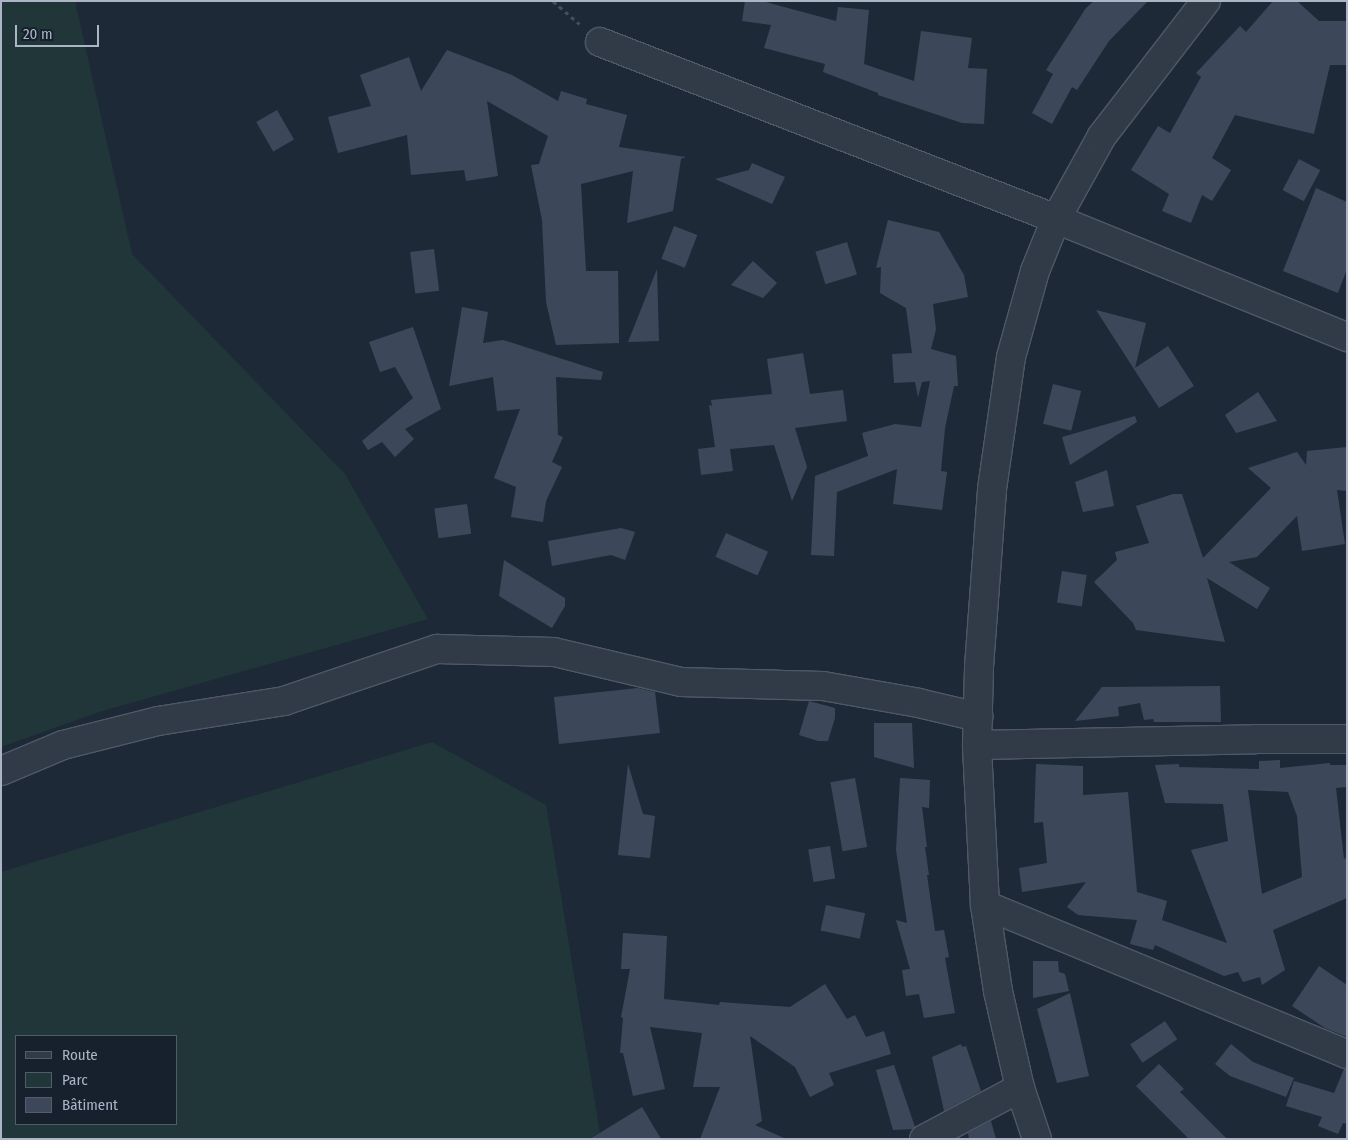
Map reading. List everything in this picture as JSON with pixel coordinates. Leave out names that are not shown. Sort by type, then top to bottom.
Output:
[{"type":"street","points":[[1037,1139],[1020,1088],[998,991],[985,905],[977,745],[979,667],[992,489],[1011,357],[1035,271],[1056,219],[1102,136],[1206,1]]},
{"type":"street","points":[[600,42],[1056,219],[1347,337]]},
{"type":"street","points":[[1,771],[63,745],[158,721],[284,701],[438,649],[554,652],[681,682],[823,686],[919,703],[978,717]]},
{"type":"street","points":[[977,745],[1256,738],[1347,739]]},
{"type":"street","points":[[985,905],[1094,948],[1347,1054]]},
{"type":"street","points":[[924,1139],[1020,1088]]},
{"type":"path","points":[[553,1],[600,42]]},
{"type":"green space","points":[[1,1],[75,1],[132,254],[345,474],[428,619],[99,712],[1,747]]},
{"type":"green space","points":[[432,742],[546,805],[601,1139],[1,1139],[1,872]]},
{"type":"building","points":[[745,1],[762,1],[836,21],[838,7],[869,10],[864,64],[914,81],[921,31],[972,38],[968,68],[987,69],[984,124],[962,123],[878,95],[878,93],[823,72],[825,64],[764,48],[771,25],[742,21]]},
{"type":"building","points":[[1094,1],[1148,1],[1109,41],[1077,90],[1072,87],[1052,124],[1032,113],[1053,74],[1046,70],[1086,8]]},
{"type":"building","points":[[1273,1],[1297,1],[1319,21],[1347,21],[1347,65],[1330,65],[1314,134],[1235,115],[1212,158],[1231,170],[1212,201],[1202,195],[1191,223],[1162,211],[1169,194],[1131,170],[1158,126],[1170,133],[1201,77],[1196,73],[1240,26],[1246,32]]},
{"type":"building","points":[[447,50],[512,75],[558,101],[561,91],[587,99],[586,104],[627,115],[619,147],[686,157],[681,159],[673,211],[627,223],[633,171],[581,184],[586,271],[618,271],[619,343],[556,345],[546,302],[542,220],[531,165],[539,164],[548,136],[487,101],[498,176],[466,181],[464,170],[411,175],[407,135],[338,153],[328,117],[371,106],[360,75],[409,57],[421,91]]},
{"type":"building","points":[[277,110],[294,139],[273,151],[256,122]]},
{"type":"building","points":[[1299,159],[1320,170],[1304,201],[1283,190]]},
{"type":"building","points":[[752,163],[785,177],[772,204],[715,179],[749,170]]},
{"type":"building","points":[[1316,188],[1347,202],[1347,269],[1338,293],[1283,271]]},
{"type":"building","points":[[888,220],[939,232],[964,275],[968,297],[933,304],[936,329],[931,349],[956,356],[958,386],[954,386],[945,428],[941,471],[947,472],[942,510],[893,504],[897,469],[837,492],[834,556],[811,555],[815,476],[868,456],[862,433],[895,424],[921,427],[930,381],[922,382],[918,397],[915,382],[894,383],[892,354],[912,353],[906,308],[880,293],[881,267],[876,268]]},
{"type":"building","points":[[674,226],[697,235],[685,268],[661,259]]},
{"type":"building","points":[[847,242],[857,275],[825,284],[815,252]]},
{"type":"building","points":[[434,249],[439,291],[415,294],[410,252]]},
{"type":"building","points":[[753,261],[777,283],[763,298],[731,285]]},
{"type":"building","points":[[657,269],[659,341],[628,342]]},
{"type":"building","points":[[462,307],[488,312],[483,343],[503,340],[603,372],[601,380],[556,377],[558,435],[563,437],[552,462],[562,467],[546,501],[543,522],[511,517],[516,487],[494,478],[520,409],[497,411],[493,377],[449,386]]},
{"type":"building","points":[[1096,310],[1146,323],[1135,368],[1168,346],[1194,386],[1159,408]]},
{"type":"building","points":[[413,327],[441,409],[405,429],[414,439],[395,457],[382,442],[368,450],[362,441],[413,398],[395,367],[380,372],[369,342]]},
{"type":"building","points":[[803,353],[810,394],[843,390],[847,421],[795,428],[807,467],[792,501],[774,445],[730,449],[733,471],[701,475],[698,449],[715,447],[709,405],[712,406],[711,400],[772,394],[767,359]]},
{"type":"building","points":[[1053,384],[1081,391],[1071,431],[1043,424]]},
{"type":"building","points":[[1258,392],[1277,421],[1236,433],[1225,415]]},
{"type":"building","points":[[1135,416],[1137,422],[1070,465],[1062,437]]},
{"type":"building","points":[[1347,447],[1347,491],[1337,490],[1345,544],[1302,551],[1297,516],[1257,557],[1229,562],[1270,588],[1257,609],[1207,578],[1225,642],[1136,630],[1133,623],[1094,582],[1117,560],[1115,552],[1149,543],[1136,506],[1173,494],[1182,494],[1203,558],[1271,488],[1248,468],[1297,452],[1306,465],[1307,451]]},
{"type":"building","points":[[1107,470],[1114,506],[1083,512],[1075,482]]},
{"type":"building","points":[[467,504],[471,534],[438,538],[434,509]]},
{"type":"building","points":[[621,528],[635,532],[625,560],[611,555],[552,566],[548,541]]},
{"type":"building","points":[[726,533],[768,552],[757,575],[715,557]]},
{"type":"building","points":[[504,560],[565,598],[565,606],[552,628],[499,596]]},
{"type":"building","points":[[1062,571],[1087,575],[1082,607],[1057,603]]},
{"type":"building","points":[[1220,686],[1221,722],[1154,722],[1153,719],[1144,720],[1140,703],[1118,707],[1119,716],[1075,721],[1102,687]]},
{"type":"building","points":[[638,688],[655,692],[660,733],[559,744],[554,697]]},
{"type":"building","points":[[809,701],[835,708],[835,718],[828,741],[818,741],[799,735]]},
{"type":"building","points":[[874,723],[912,723],[914,768],[874,757]]},
{"type":"building","points":[[1280,760],[1280,768],[1330,763],[1330,765],[1347,765],[1347,787],[1336,788],[1344,859],[1347,857],[1347,898],[1273,930],[1285,970],[1262,985],[1260,977],[1243,982],[1238,972],[1224,976],[1155,945],[1153,950],[1130,944],[1137,920],[1078,915],[1067,907],[1086,882],[1022,892],[1019,868],[1047,863],[1043,822],[1034,823],[1036,764],[1083,766],[1083,795],[1128,792],[1137,892],[1167,901],[1162,920],[1227,943],[1191,850],[1228,841],[1223,804],[1165,803],[1155,765],[1179,764],[1179,767],[1259,769],[1259,761]],"holes":[[[1248,790],[1288,792],[1297,816],[1302,877],[1262,894]]]},
{"type":"building","points":[[628,764],[643,814],[655,816],[650,858],[618,855]]},
{"type":"building","points":[[855,778],[867,847],[843,851],[830,782]]},
{"type":"building","points":[[900,778],[930,780],[929,808],[922,807],[927,847],[925,847],[929,875],[927,875],[935,931],[944,930],[949,957],[945,958],[955,1013],[924,1018],[919,994],[906,996],[902,970],[910,969],[896,920],[907,923],[896,850]]},
{"type":"building","points":[[830,846],[835,879],[813,882],[808,849]]},
{"type":"building","points":[[826,905],[865,913],[860,939],[821,930]]},
{"type":"building","points":[[623,933],[667,936],[664,999],[719,1005],[720,1002],[790,1007],[825,984],[847,1019],[855,1015],[866,1037],[884,1031],[891,1054],[829,1073],[834,1085],[810,1097],[795,1067],[750,1036],[762,1121],[755,1125],[786,1139],[700,1139],[720,1087],[693,1087],[702,1033],[650,1027],[665,1089],[633,1096],[623,1053],[620,1053],[623,1018],[621,1017],[630,969],[621,969]]},
{"type":"building","points":[[1033,961],[1058,961],[1059,972],[1065,974],[1069,991],[1033,998]]},
{"type":"building","points":[[1319,966],[1347,985],[1347,1037],[1325,1028],[1292,1006]]},
{"type":"building","points":[[1070,993],[1089,1076],[1057,1083],[1037,1009]]},
{"type":"building","points":[[1165,1021],[1177,1039],[1142,1063],[1130,1044]]},
{"type":"building","points":[[961,1044],[962,1047],[966,1046],[981,1091],[944,1111],[932,1057]]},
{"type":"building","points":[[1231,1044],[1253,1062],[1294,1078],[1286,1097],[1230,1076],[1215,1064]]},
{"type":"building","points":[[1159,1064],[1184,1089],[1180,1092],[1227,1139],[1189,1139],[1136,1086]]},
{"type":"building","points":[[894,1065],[915,1127],[913,1129],[893,1130],[876,1070]]},
{"type":"building","points":[[1344,1069],[1347,1069],[1347,1124],[1343,1123],[1338,1134],[1318,1126],[1322,1117],[1286,1106],[1294,1081],[1334,1093]]},
{"type":"building","points":[[642,1107],[661,1139],[590,1139]]},
{"type":"building","points":[[991,1121],[996,1139],[969,1139],[968,1133]]}]
